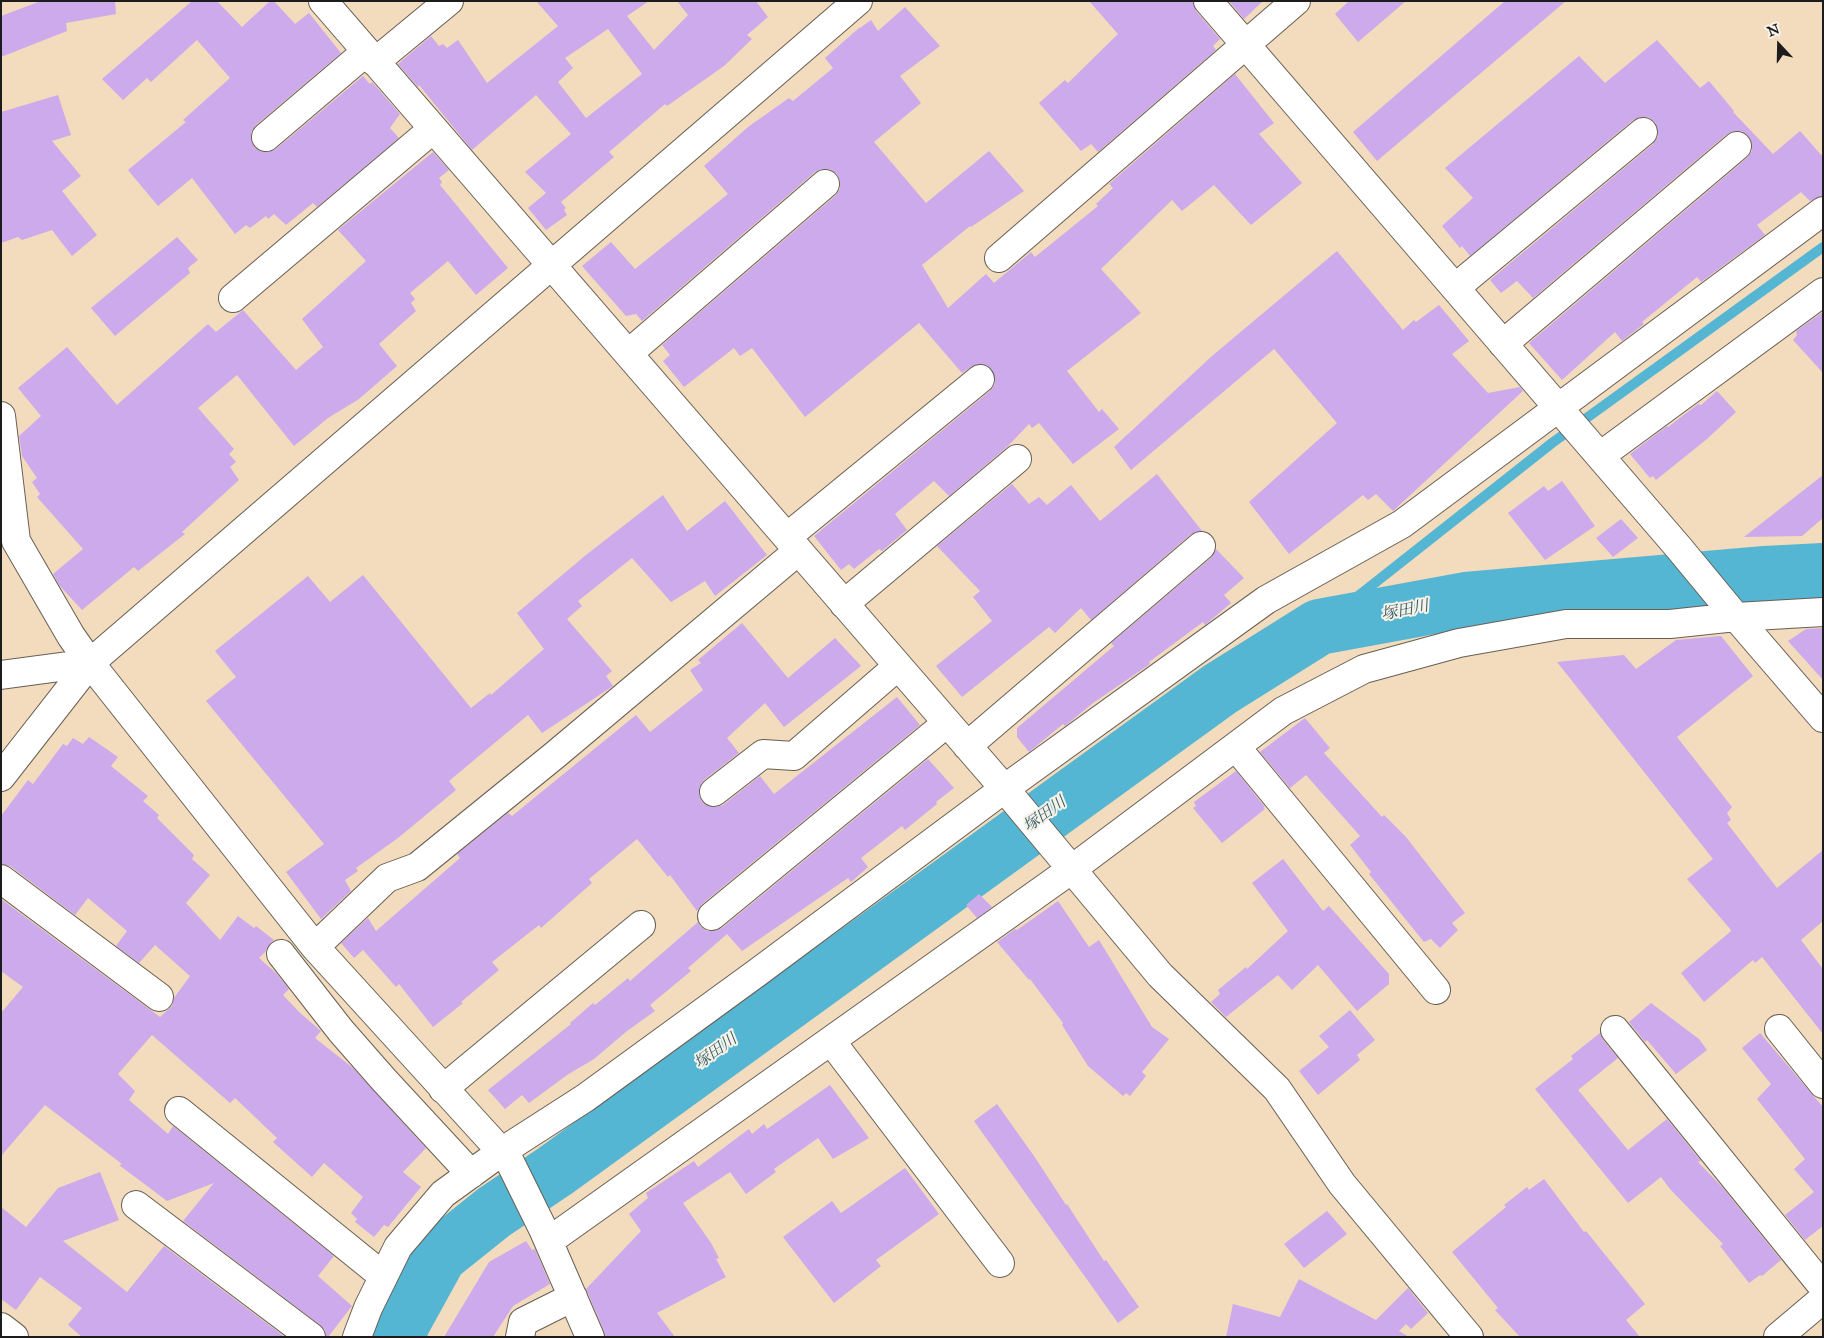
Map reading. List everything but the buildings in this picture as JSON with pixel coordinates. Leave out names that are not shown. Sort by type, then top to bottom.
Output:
[{"type":"street","points":[[323,1],[1006,791],[1160,975],[1277,1089],[1342,1184],[1469,1337]]},
{"type":"street","points":[[266,137],[371,57],[449,1]]},
{"type":"street","points":[[1,777],[90,663],[858,1]]},
{"type":"street","points":[[1208,1],[1247,44],[1823,718]]},
{"type":"street","points":[[999,258],[1296,1]]},
{"type":"street","points":[[233,298],[433,129]]},
{"type":"street","points":[[1455,288],[1643,132]]},
{"type":"street","points":[[1503,344],[1737,146]]},
{"type":"street","points":[[629,353],[825,184]]},
{"type":"street","points":[[357,1337],[368,1308],[398,1247],[443,1194],[471,1174],[505,1156],[1266,600],[1402,524],[1823,212]]},
{"type":"street","points":[[1600,456],[1823,292]]},
{"type":"street","points":[[314,947],[387,878],[417,866],[555,756],[980,379]]},
{"type":"street","points":[[1,416],[16,540],[71,636],[90,663],[314,947],[505,1156],[546,1235],[590,1337]]},
{"type":"street","points":[[844,604],[1017,459]]},
{"type":"street","points":[[967,746],[1201,546]]},
{"type":"street","points":[[546,1235],[831,1040],[1067,864],[1236,747],[1283,711],[1364,669],[1459,643],[1566,624],[1670,624],[1729,609],[1823,612]]},
{"type":"street","points":[[1,675],[90,663]]},
{"type":"street","points":[[714,792],[763,754],[794,756],[898,666]]},
{"type":"street","points":[[712,916],[947,723]]},
{"type":"street","points":[[1236,747],[1436,990]]},
{"type":"street","points":[[1,878],[159,997]]},
{"type":"street","points":[[443,1088],[641,925]]},
{"type":"street","points":[[281,954],[341,1031],[471,1174]]},
{"type":"street","points":[[1779,1029],[1823,1084]]},
{"type":"street","points":[[1615,1030],[1823,1287]]},
{"type":"street","points":[[831,1040],[1000,1263]]},
{"type":"street","points":[[179,1111],[384,1276]]},
{"type":"street","points":[[136,1205],[311,1337]]},
{"type":"street","points":[[520,1337],[523,1322],[573,1298]]},
{"type":"street","points":[[1778,1337],[1823,1299]]},
{"type":"street","points":[[1,1327],[14,1337]]},
{"type":"waterway","points":[[1319,627],[1552,443],[1823,247]]},
{"type":"waterway","name":"塚田川","points":[[399,1337],[401,1325],[439,1256],[494,1212],[555,1171],[1220,689],[1319,627],[1466,600],[1765,574],[1823,571]]}]
